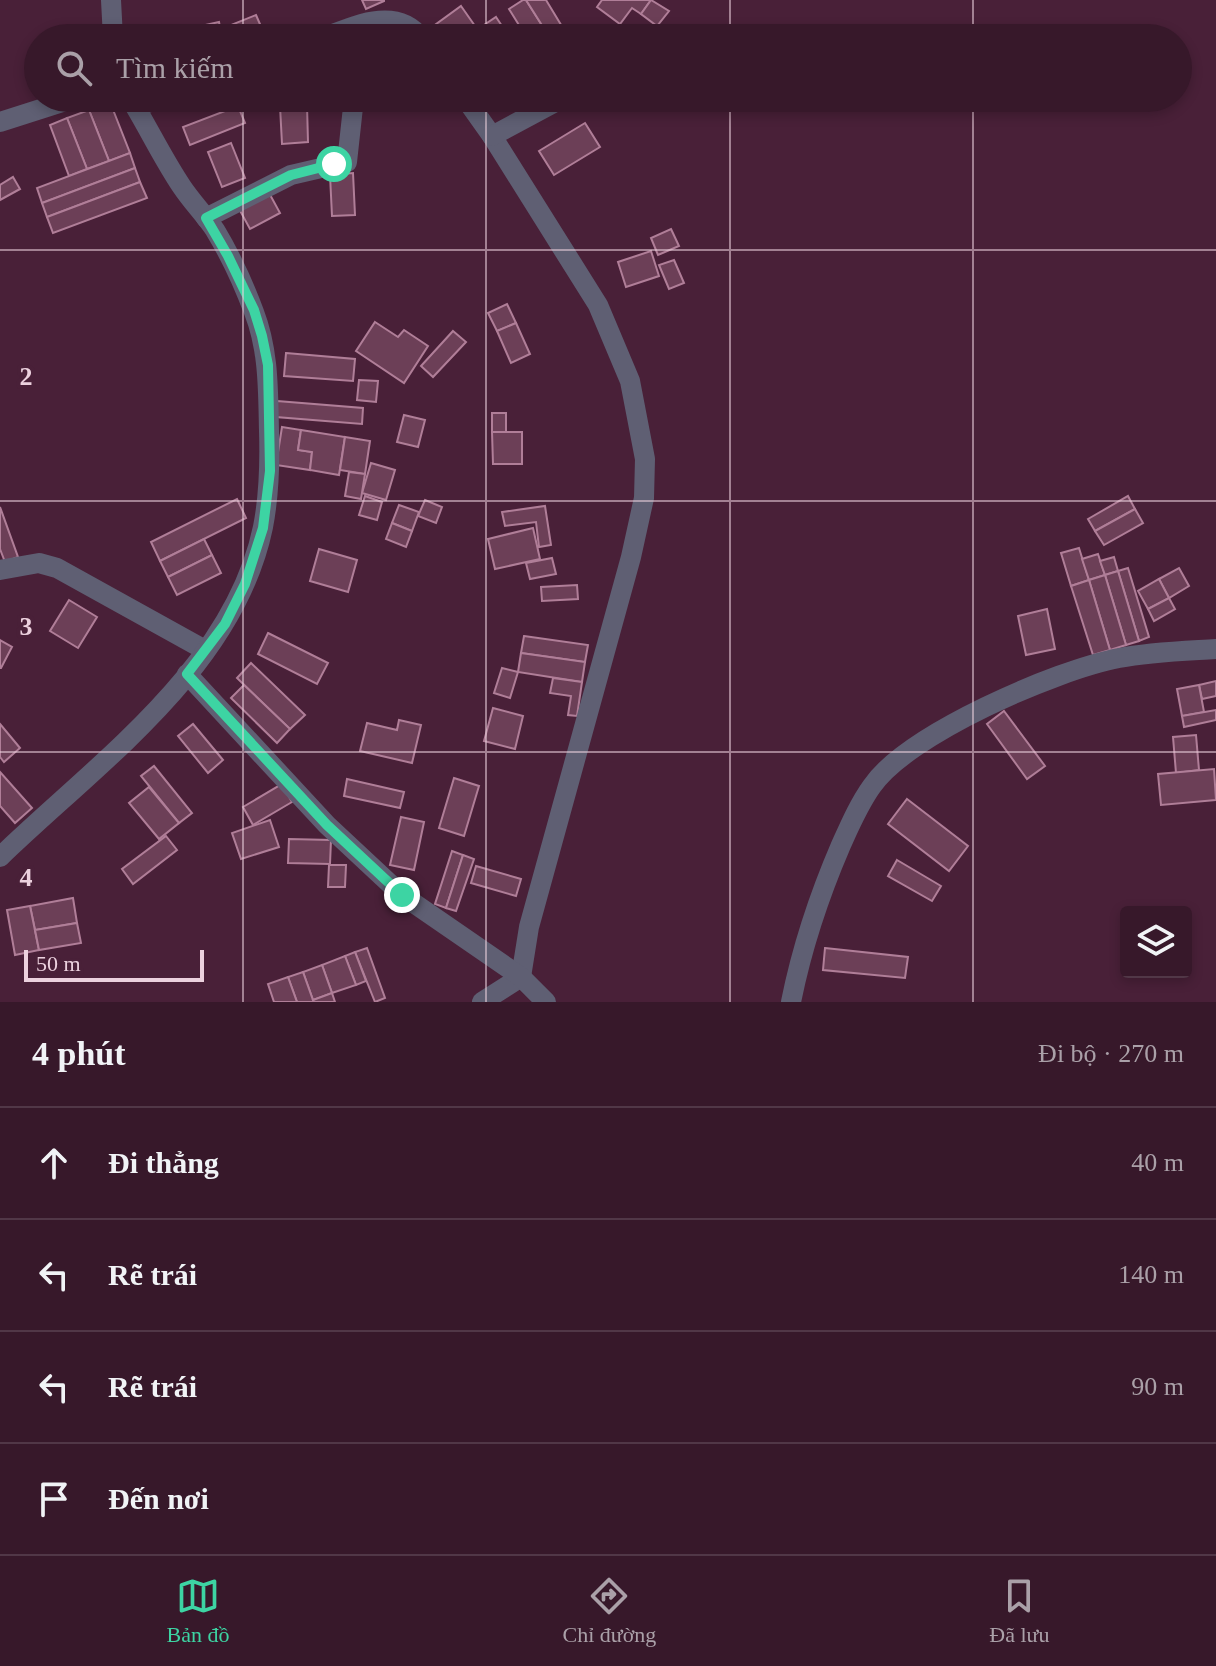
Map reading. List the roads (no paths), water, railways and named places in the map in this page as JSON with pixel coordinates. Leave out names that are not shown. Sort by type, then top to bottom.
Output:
[{"type":"street","points":[[111,0],[112,24]]},
{"type":"street","points":[[360,24],[371,20],[400,24]]},
{"type":"street","points":[[0,122],[31,112]]},
{"type":"street","points":[[0,857],[51,807],[104,764],[187,674],[225,624],[245,584],[263,528],[270,471],[268,365],[262,336],[254,310],[228,256],[206,218],[181,186],[138,112]]},
{"type":"street","points":[[206,218],[291,175],[347,162],[352,112]]},
{"type":"street","points":[[475,112],[598,305],[630,381],[645,459],[644,498],[631,557],[529,927],[521,977],[482,1002]]},
{"type":"street","points":[[492,136],[537,112]]},
{"type":"street","points":[[0,570],[39,563],[57,568],[205,650]]},
{"type":"street","points":[[791,1002],[818,899],[872,785],[893,762],[915,746],[993,703],[1075,670],[1119,658],[1216,649]]},
{"type":"street","points":[[187,674],[327,825],[402,895],[521,977],[546,1002]]}]
